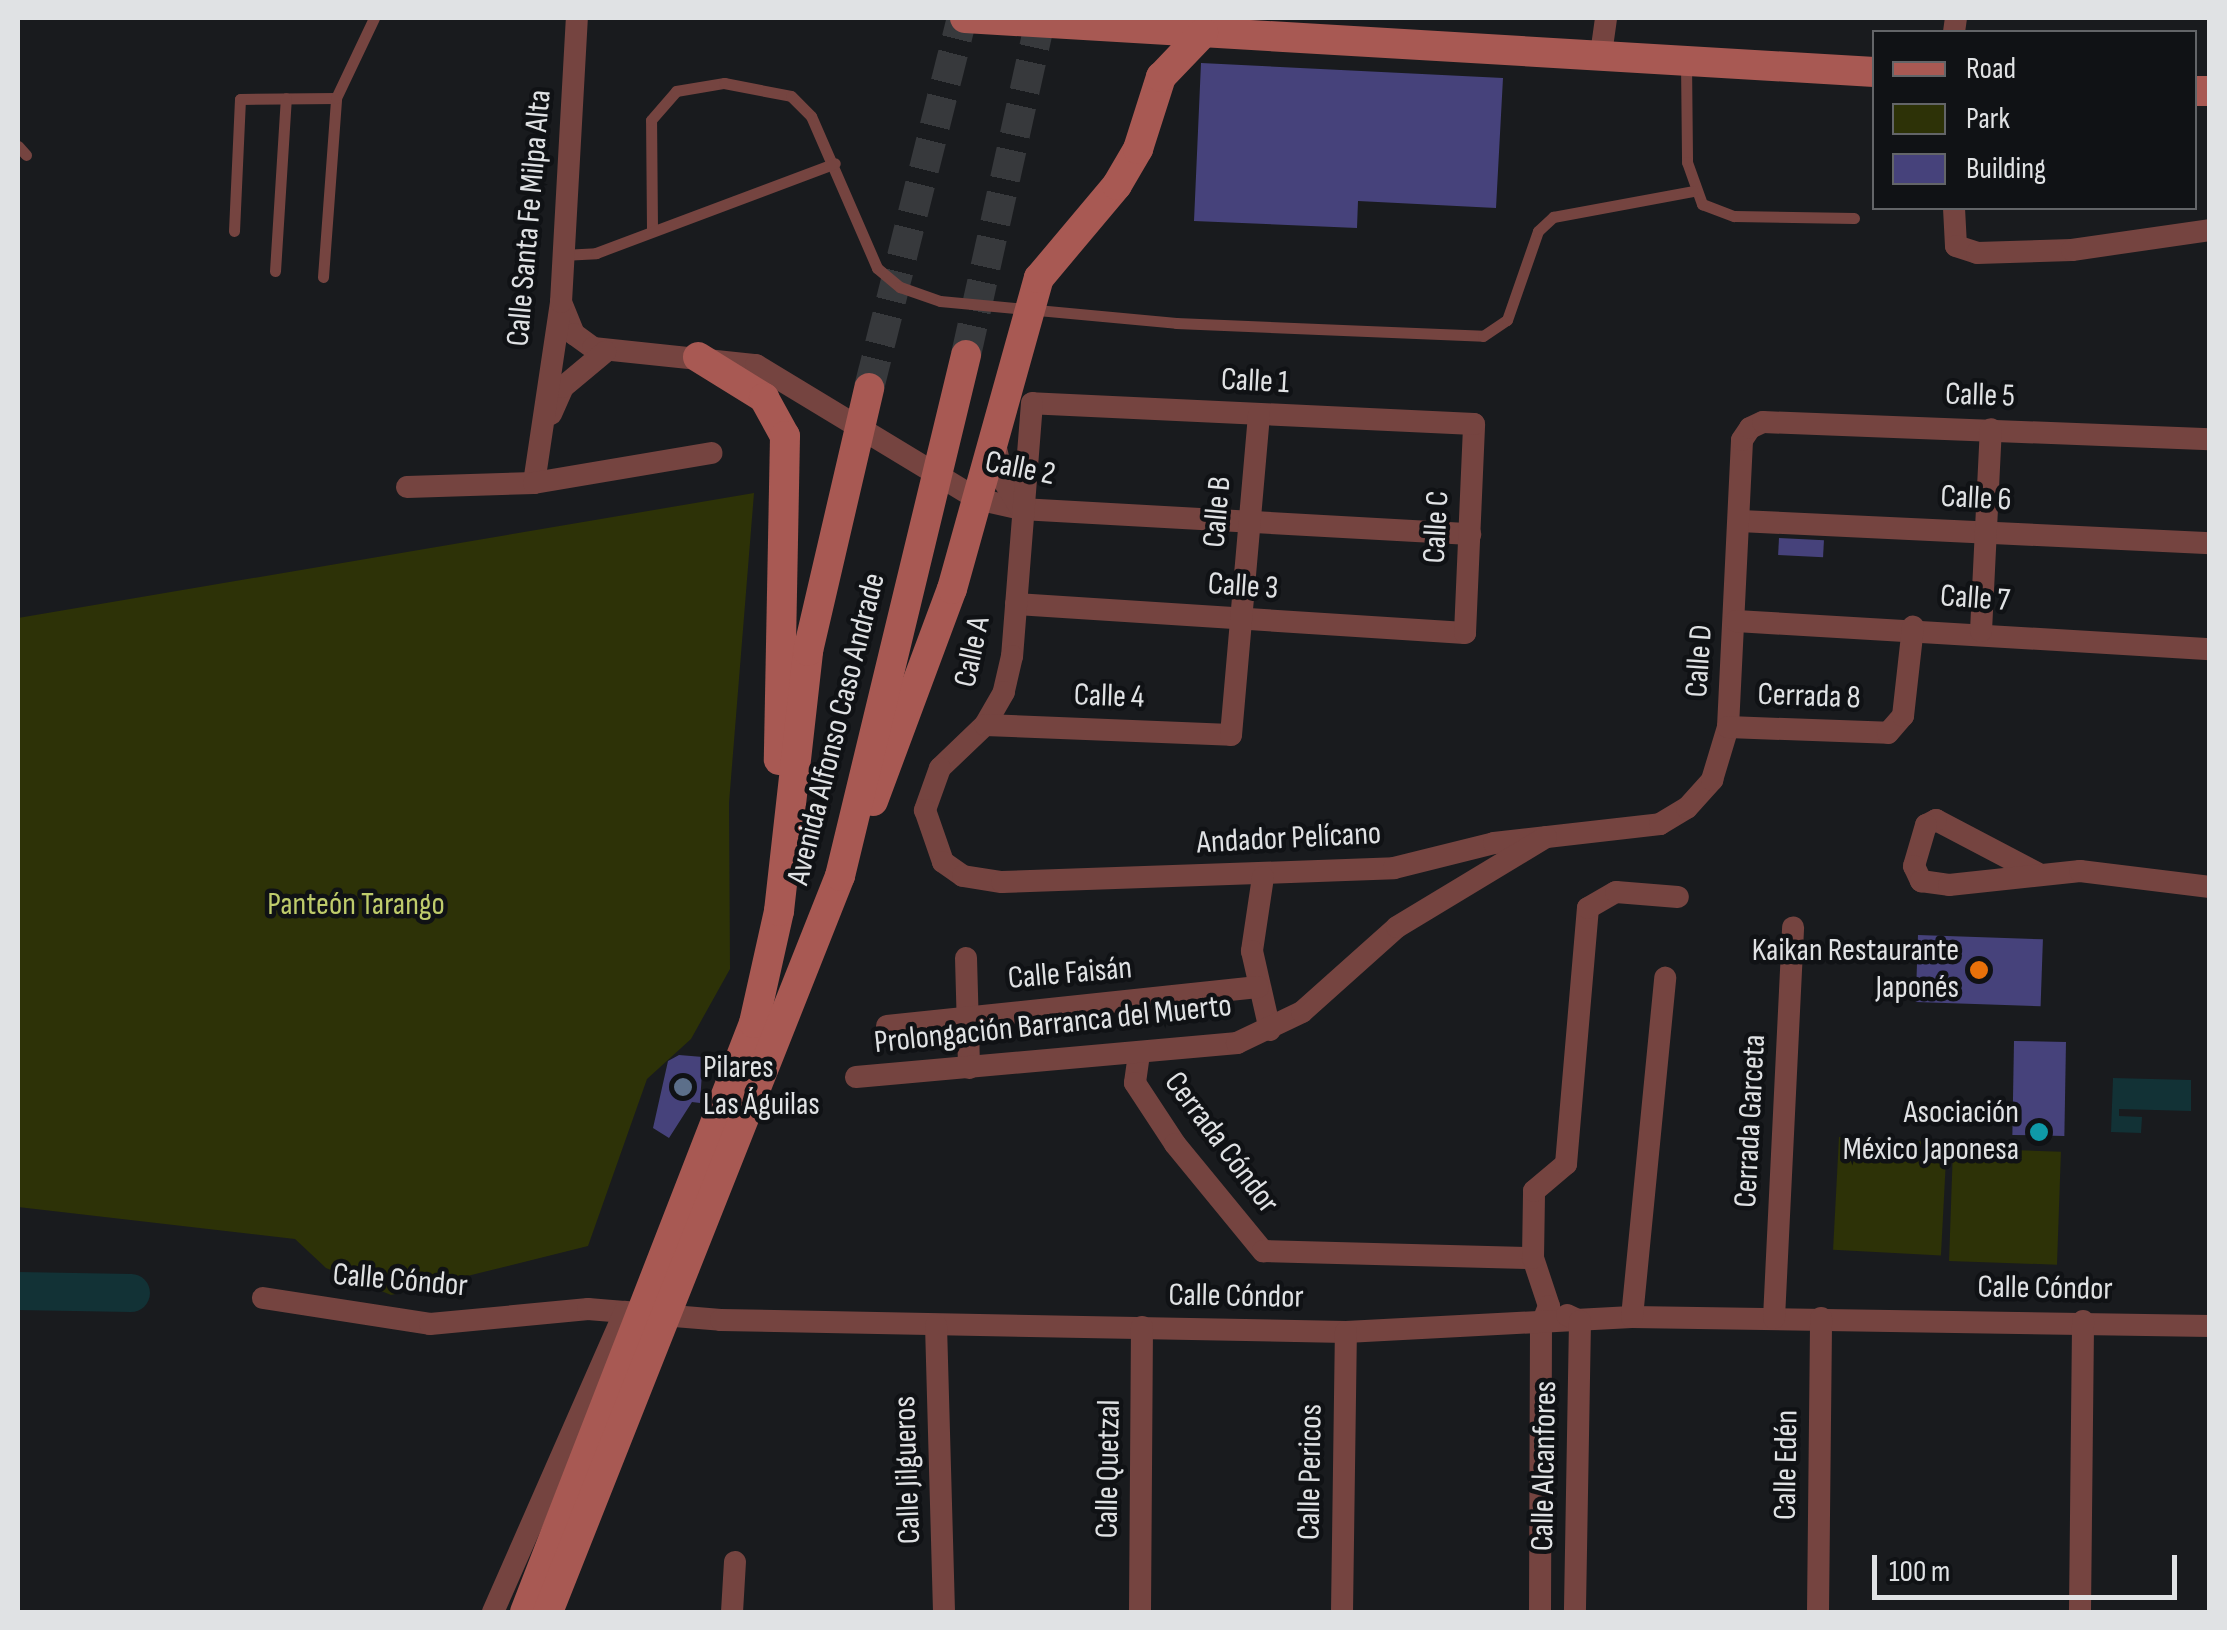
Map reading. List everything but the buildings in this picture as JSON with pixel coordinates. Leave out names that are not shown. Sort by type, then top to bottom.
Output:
[{"type":"main road","points":[[964,18],[1203,32],[1251,26],[1872,72]]},
{"type":"main road","points":[[840,876],[952,589],[972,496],[994,441],[1039,278],[1116,185],[1138,149],[1161,77],[1203,32]]},
{"type":"main road","name":"Avenida Alfonso Caso Andrade","points":[[530,1610],[567,1538],[840,876],[966,355]]},
{"type":"main road","points":[[698,357],[764,398],[786,436],[779,900]]},
{"type":"main road","name":"Avenida Alfonso Caso Andrade","points":[[530,1610],[566,1572],[567,1538],[754,1023],[779,900],[808,651],[868,388]]},
{"type":"main road","points":[[563,1612],[566,1572]]},
{"type":"street","name":"Calle Santa Fe Milpa Alta","points":[[534,483],[561,302],[577,18]]},
{"type":"street","points":[[1601,54],[1606,18]]},
{"type":"street","points":[[1954,210],[1956,246],[1978,254],[2072,250],[2210,230]]},
{"type":"street","points":[[536,455],[563,387],[605,352],[574,334],[561,302]]},
{"type":"street","name":"Calle 2","points":[[605,352],[740,361],[783,378],[972,496],[1022,509],[1470,534]]},
{"type":"street","name":"Calle 1","points":[[1032,404],[1474,424]]},
{"type":"street","name":"Calle A","points":[[963,876],[943,862],[925,810],[940,768],[985,725],[1004,692],[1016,604],[1032,404]]},
{"type":"street","name":"Calle B","points":[[1230,735],[1260,415]]},
{"type":"street","name":"Calle 5","points":[[1750,428],[1762,422],[2210,439]]},
{"type":"street","name":"Calle C","points":[[1465,633],[1474,424]]},
{"type":"street","name":"Calle D","points":[[1614,832],[1660,824],[1687,808],[1712,780],[1728,727],[1742,440],[1750,428]]},
{"type":"street","points":[[1981,631],[1991,429]]},
{"type":"street","points":[[994,441],[1003,480],[1022,509]]},
{"type":"street","points":[[407,487],[534,483],[711,453]]},
{"type":"street","name":"Calle 6","points":[[1740,521],[2210,544]]},
{"type":"street","name":"Calle 3","points":[[1016,604],[1465,633]]},
{"type":"street","name":"Calle 7","points":[[1736,621],[1981,631],[2210,649]]},
{"type":"street","name":"Cerrada 8","points":[[1728,727],[1888,733],[1903,716],[1913,627]]},
{"type":"street","name":"Calle 4","points":[[985,725],[1230,735]]},
{"type":"street","points":[[2038,873],[1936,820],[1926,826],[1914,866],[1921,881],[1949,885],[2038,873],[2118,872],[2210,887]]},
{"type":"street","name":"Andador Pelícano","points":[[963,876],[1002,882],[1262,877],[1394,868],[1551,834],[1614,832]]},
{"type":"street","name":"Prolongación Barranca del Muerto","points":[[856,1077],[1237,1043],[1302,1012],[1396,927],[1551,834]]},
{"type":"street","points":[[1262,877],[1252,951],[1270,1030]]},
{"type":"street","points":[[1545,1316],[1533,1258],[1536,1186],[1566,1164],[1588,908],[1616,892],[1678,896]]},
{"type":"street","name":"Cerrada Garceta","points":[[1774,1318],[1793,927]]},
{"type":"street","points":[[966,958],[964,1016],[969,1068]]},
{"type":"street","points":[[1632,1318],[1665,978]]},
{"type":"street","name":"Calle Faisán","points":[[887,1026],[1258,987]]},
{"type":"street","name":"Cerrada Cóndor","points":[[1139,1054],[1135,1083],[1175,1144],[1263,1252],[1533,1258]]},
{"type":"street","name":"Calle Cóndor","points":[[263,1298],[430,1324],[588,1309],[936,1325],[1346,1332],[1545,1316],[1580,1321],[1821,1318],[2210,1326]]},
{"type":"street","points":[[493,1612],[625,1312]]},
{"type":"street","name":"Calle Alcanfores","points":[[1540,1612],[1545,1316]]},
{"type":"street","name":"Calle Edén","points":[[1818,1612],[1821,1318]]},
{"type":"street","name":"Calle Alcanfores","points":[[1575,1612],[1580,1321]]},
{"type":"street","points":[[2080,1612],[2083,1321]]},
{"type":"street","name":"Calle Jilgueros","points":[[936,1325],[944,1612]]},
{"type":"street","name":"Calle Quetzal","points":[[1140,1612],[1142,1327]]},
{"type":"street","name":"Calle Pericos","points":[[1342,1612],[1346,1332]]},
{"type":"street","points":[[732,1612],[734,1562]]},
{"type":"lane","points":[[323,276],[336,98],[374,18]]},
{"type":"lane","points":[[1686,58],[1693,192],[1702,204],[1734,216],[1854,218]]},
{"type":"lane","points":[[652,228],[651,120],[676,91],[724,84],[790,96],[811,116],[835,163],[877,268],[900,287],[940,301],[1176,323],[1496,333],[1507,320],[1538,231],[1553,217],[1693,192]]},
{"type":"lane","points":[[275,271],[286,98]]},
{"type":"lane","points":[[234,232],[240,99],[336,98]]},
{"type":"lane","points":[[562,256],[596,253],[652,228],[835,163]]},
{"type":"green space","name":"Panteón Tarango","points":[[754,493],[729,803],[730,969],[691,1039],[647,1079],[588,1246],[391,1295],[326,1268],[295,1239],[18,1207],[18,618]]},
{"type":"green space","points":[[1839,1137],[1947,1143],[1941,1255],[1833,1250]]},
{"type":"green space","points":[[1953,1148],[2061,1152],[2057,1265],[1949,1261]]},
{"type":"water","points":[[2113,1078],[2191,1080],[2191,1111],[2119,1109],[2119,1116],[2142,1117],[2141,1133],[2111,1132]]},
{"type":"waterway","points":[[18,1291],[131,1293]]},
{"type":"tunnel","points":[[869,388],[962,18]]},
{"type":"tunnel","points":[[966,355],[1041,18]]},
{"type":"place","name":"Kaikan Restaurante Japonés","points":[[1979,970]]},
{"type":"place","name":"Pilares Las Águilas","points":[[683,1087]]},
{"type":"place","name":"Asociación México Japonesa","points":[[2039,1132]]}]
